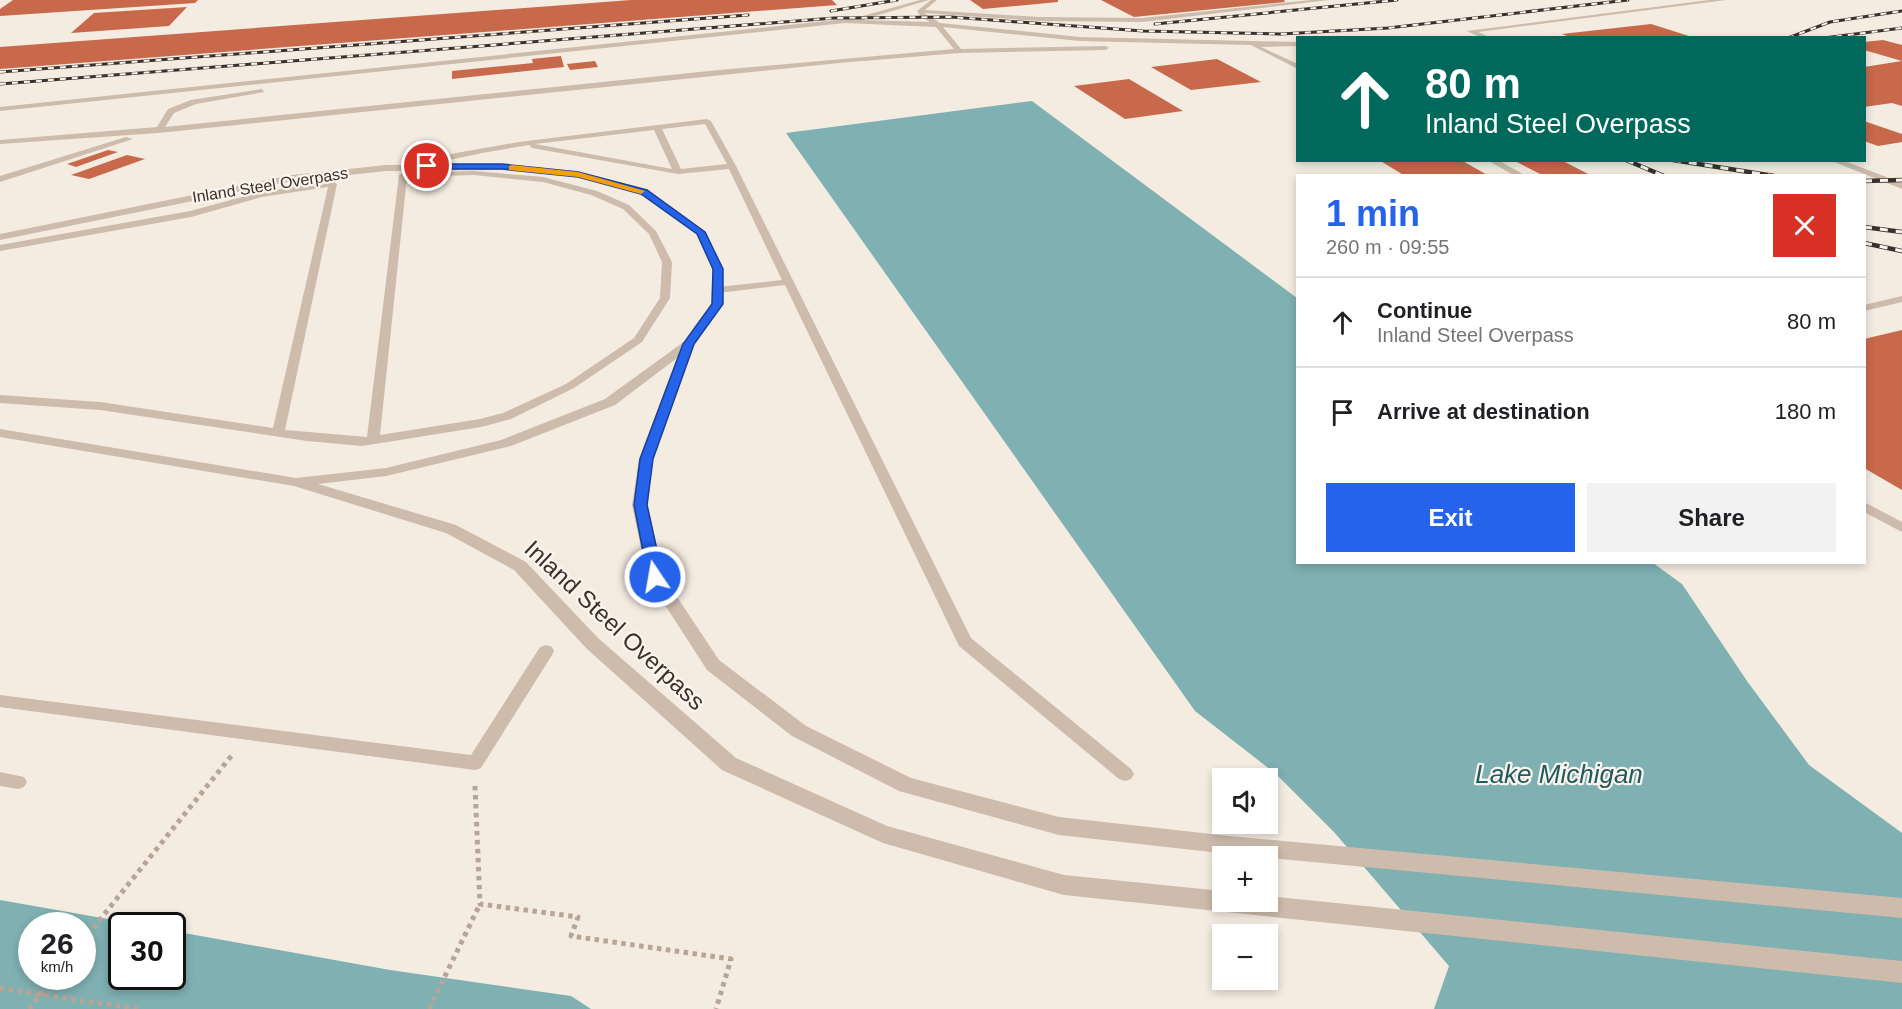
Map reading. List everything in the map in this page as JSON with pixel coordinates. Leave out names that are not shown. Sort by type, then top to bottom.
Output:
[{"type":"street","name":"Inland Steel Overpass","points":[[0,237],[292,178],[408,167],[502,167],[578,174],[644,192],[701,232],[718,269],[717,304],[689,344],[610,402],[506,443],[386,472],[296,482]]},
{"type":"street","points":[[689,344],[646,459],[640,505],[655,577],[713,665],[799,731],[906,785],[1059,826],[1229,845],[1902,908]]},
{"type":"street","name":"Inland Steel Overpass","points":[[0,433],[296,482],[451,529],[520,566],[592,643],[729,764],[883,834],[1064,885],[1902,972]]},
{"type":"lane","points":[[852,21],[926,0]]},
{"type":"lane","points":[[920,11],[934,0]]},
{"type":"lane","points":[[920,11],[1039,19],[1142,20],[1326,0]]},
{"type":"lane","points":[[1484,36],[1470,31],[1723,0]]},
{"type":"lane","points":[[920,11],[923,16],[938,25],[959,51]]},
{"type":"lane","points":[[0,109],[852,21],[938,25],[1080,39],[1296,44]]},
{"type":"lane","points":[[0,142],[154,132],[827,61],[959,51],[1268,44]]},
{"type":"lane","points":[[1252,45],[1296,66]]},
{"type":"lane","points":[[0,179],[154,132],[171,111],[194,102],[406,67]]},
{"type":"lane","points":[[408,167],[458,153],[706,121],[732,166],[965,642],[1125,774]]},
{"type":"lane","points":[[657,127],[678,172]]},
{"type":"lane","points":[[518,144],[678,172],[732,166]]},
{"type":"lane","points":[[1495,162],[1518,174]]},
{"type":"lane","points":[[1838,162],[1902,186]]},
{"type":"lane","points":[[0,399],[100,406],[278,433],[362,442],[481,423],[507,416],[570,386],[638,340],[665,298],[667,262],[653,233],[626,207],[594,193],[543,180],[474,173],[403,176],[373,440]]},
{"type":"lane","points":[[0,248],[191,214],[261,195],[333,184],[278,433]]},
{"type":"lane","points":[[718,290],[788,282]]},
{"type":"lane","points":[[1866,308],[1902,299]]},
{"type":"lane","points":[[1866,507],[1902,528]]},
{"type":"lane","points":[[0,701],[475,763],[546,651]]},
{"type":"path","points":[[96,924],[250,734]]},
{"type":"path","points":[[429,1009],[480,904],[475,763]]},
{"type":"path","points":[[480,904],[578,917],[570,936],[731,959],[716,1009]]},
{"type":"path","points":[[0,988],[139,1009]]},
{"type":"path","points":[[29,1009],[44,990]]},
{"type":"water","name":"Lake Michigan","points":[[1032,101],[1296,297],[1296,564],[1654,564],[1682,584],[1747,681],[1809,765],[1902,833],[1902,1009],[1434,1009],[1449,966],[1334,832],[1278,776],[1278,768],[1268,768],[1195,711],[786,133]]},
{"type":"water","points":[[0,900],[68,912],[18,912],[18,990],[96,990],[96,917],[108,919],[108,990],[186,990],[186,933],[390,970],[571,996],[591,1009],[0,1009]]},
{"type":"pier","points":[[697,965],[818,972],[846,1009],[629,1009]]},
{"type":"building","points":[[13,0],[198,0],[195,3],[0,16],[0,9]]},
{"type":"building","points":[[631,0],[832,0],[837,5],[0,69],[0,47]]},
{"type":"building","points":[[970,0],[1058,0],[1058,2],[983,9]]},
{"type":"building","points":[[1101,0],[1284,0],[1285,2],[1134,17]]},
{"type":"building","points":[[187,7],[169,26],[71,33],[94,13]]},
{"type":"building","points":[[1651,24],[1689,36],[1567,36],[1562,34]]},
{"type":"building","points":[[1883,40],[1902,45],[1902,61],[1866,51],[1866,42]]},
{"type":"building","points":[[561,56],[564,67],[452,79],[452,71],[533,63],[532,59]]},
{"type":"building","points":[[1217,59],[1261,82],[1191,90],[1151,67]]},
{"type":"building","points":[[595,61],[598,67],[570,70],[567,64]]},
{"type":"building","points":[[1902,61],[1902,106],[1892,103],[1866,107],[1866,67]]},
{"type":"building","points":[[1129,79],[1183,111],[1125,119],[1074,86]]},
{"type":"building","points":[[1866,122],[1902,134],[1902,142],[1878,146],[1866,142]]},
{"type":"building","points":[[108,150],[118,152],[76,167],[67,164]]},
{"type":"building","points":[[127,155],[145,159],[89,179],[71,175]]},
{"type":"building","points":[[1382,162],[1464,162],[1486,174],[1402,174]]},
{"type":"building","points":[[1517,162],[1565,162],[1588,174],[1540,174]]},
{"type":"building","points":[[1902,330],[1902,490],[1866,469],[1866,339]]},
{"type":"railway","points":[[831,11],[897,0]]},
{"type":"railway","points":[[1155,24],[1397,0]]},
{"type":"railway","points":[[0,84],[834,18],[951,17],[1143,31],[1281,34],[1388,28],[1628,0]]},
{"type":"railway","points":[[1793,36],[1830,22],[1902,11]]},
{"type":"railway","points":[[0,72],[748,15]]},
{"type":"railway","points":[[1840,36],[1902,28]]},
{"type":"railway","points":[[1631,162],[1659,174]]},
{"type":"railway","points":[[1686,162],[1761,174]]},
{"type":"railway","points":[[1866,181],[1902,180]]},
{"type":"railway","points":[[1866,227],[1902,232]]},
{"type":"railway","points":[[1866,243],[1902,251]]},
{"type":"slow traffic","points":[[512,168],[578,174],[641,191]]},
{"type":"route","points":[[427,166],[502,167],[578,174],[644,192],[701,232],[718,269],[717,304],[689,344],[646,459],[640,505],[655,577]]}]
